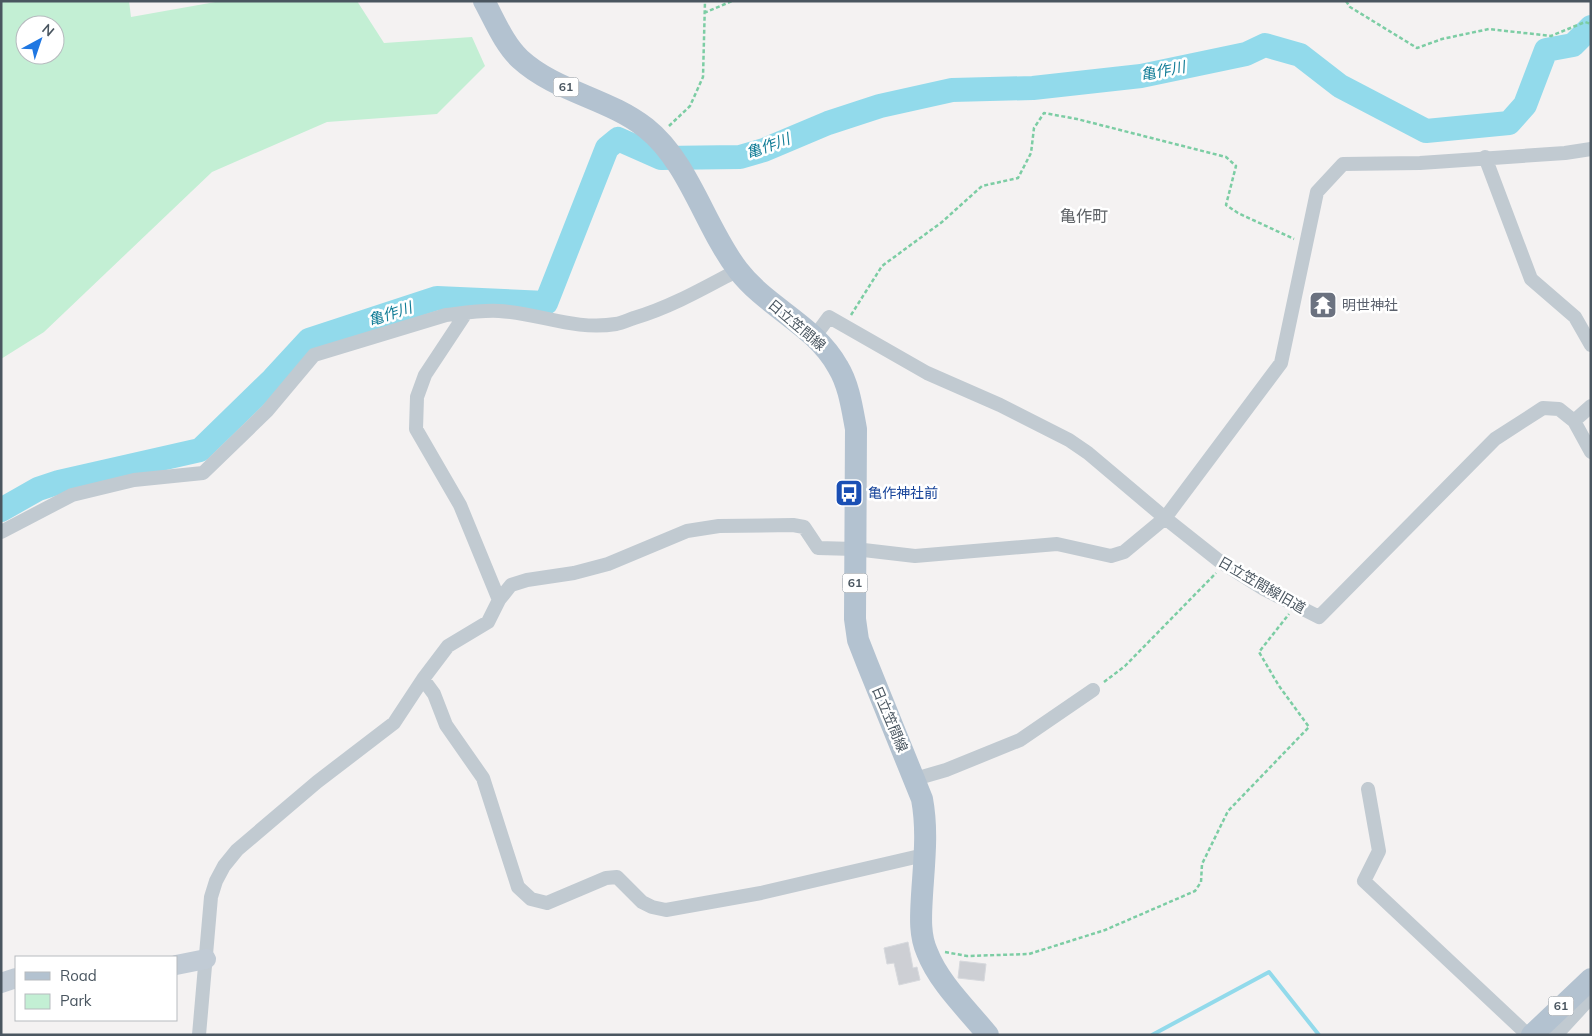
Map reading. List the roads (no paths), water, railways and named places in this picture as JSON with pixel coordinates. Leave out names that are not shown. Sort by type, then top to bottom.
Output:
[{"type":"main road","name":"日立笠間線","points":[[484,1],[507,43],[519,58],[536,72],[628,116],[667,150],[738,270],[772,304],[814,336],[828,351],[839,368],[849,398],[856,429],[855,619],[858,640],[922,799],[926,821],[921,918],[923,938],[927,952],[942,979],[988,1035]]},
{"type":"main road","name":"61","points":[[1530,1035],[1591,979]]},
{"type":"street","points":[[199,1035],[211,897],[224,866],[237,850],[317,782],[394,724],[423,679],[448,646],[488,622],[499,600],[511,585],[527,580],[574,573],[608,564],[687,531],[719,526],[793,525],[804,527],[818,548],[855,549],[915,556],[1057,544],[1111,556],[1124,552],[1164,518],[1281,363],[1317,192],[1343,164],[1420,163],[1564,153],[1591,149]]},
{"type":"street","points":[[1485,157],[1531,279],[1575,317],[1591,344]]},
{"type":"street","points":[[1,532],[72,494],[134,480],[203,473],[267,411],[314,356],[446,315],[499,311],[532,315],[572,325],[616,324],[645,315],[684,299],[738,270]]},
{"type":"street","points":[[466,313],[425,375],[417,397],[416,429],[460,505],[499,600]]},
{"type":"street","name":"日立笠間線旧道","points":[[814,336],[830,317],[927,373],[1000,405],[1070,440],[1164,518],[1224,564],[1264,589],[1319,617],[1495,439],[1543,408],[1559,409],[1574,421]]},
{"type":"street","points":[[1591,406],[1574,421],[1591,452]]},
{"type":"street","points":[[423,679],[434,694],[446,725],[483,778],[518,887],[531,899],[547,903],[606,878],[617,877],[642,902],[652,907],[666,910],[761,893],[924,855]]},
{"type":"street","points":[[915,779],[946,770],[1020,740],[1094,690]]},
{"type":"street","points":[[1368,788],[1379,851],[1364,881],[1530,1035]]},
{"type":"street","points":[[178,965],[206,959]]},
{"type":"street","points":[[1,983],[15,978]]},
{"type":"street","points":[[1556,1035],[1591,997]]},
{"type":"waterway","name":"亀作川","points":[[1,510],[38,489],[59,482],[200,450],[273,379],[309,340],[437,298],[546,303],[607,148],[618,139],[661,158],[740,157],[764,150],[828,123],[880,106],[952,90],[1033,88],[1141,76],[1246,54],[1265,45],[1300,55],[1340,86],[1426,131],[1509,123],[1525,105],[1546,50],[1573,45],[1591,27]]},
{"type":"waterway","points":[[1152,1035],[1269,972],[1319,1035]]},
{"type":"place","name":"明世神社","points":[[1323,305]]},
{"type":"place","name":"亀作神社前","points":[[849,493]]},
{"type":"district","name":"亀作町","points":[[1084,216]]}]
